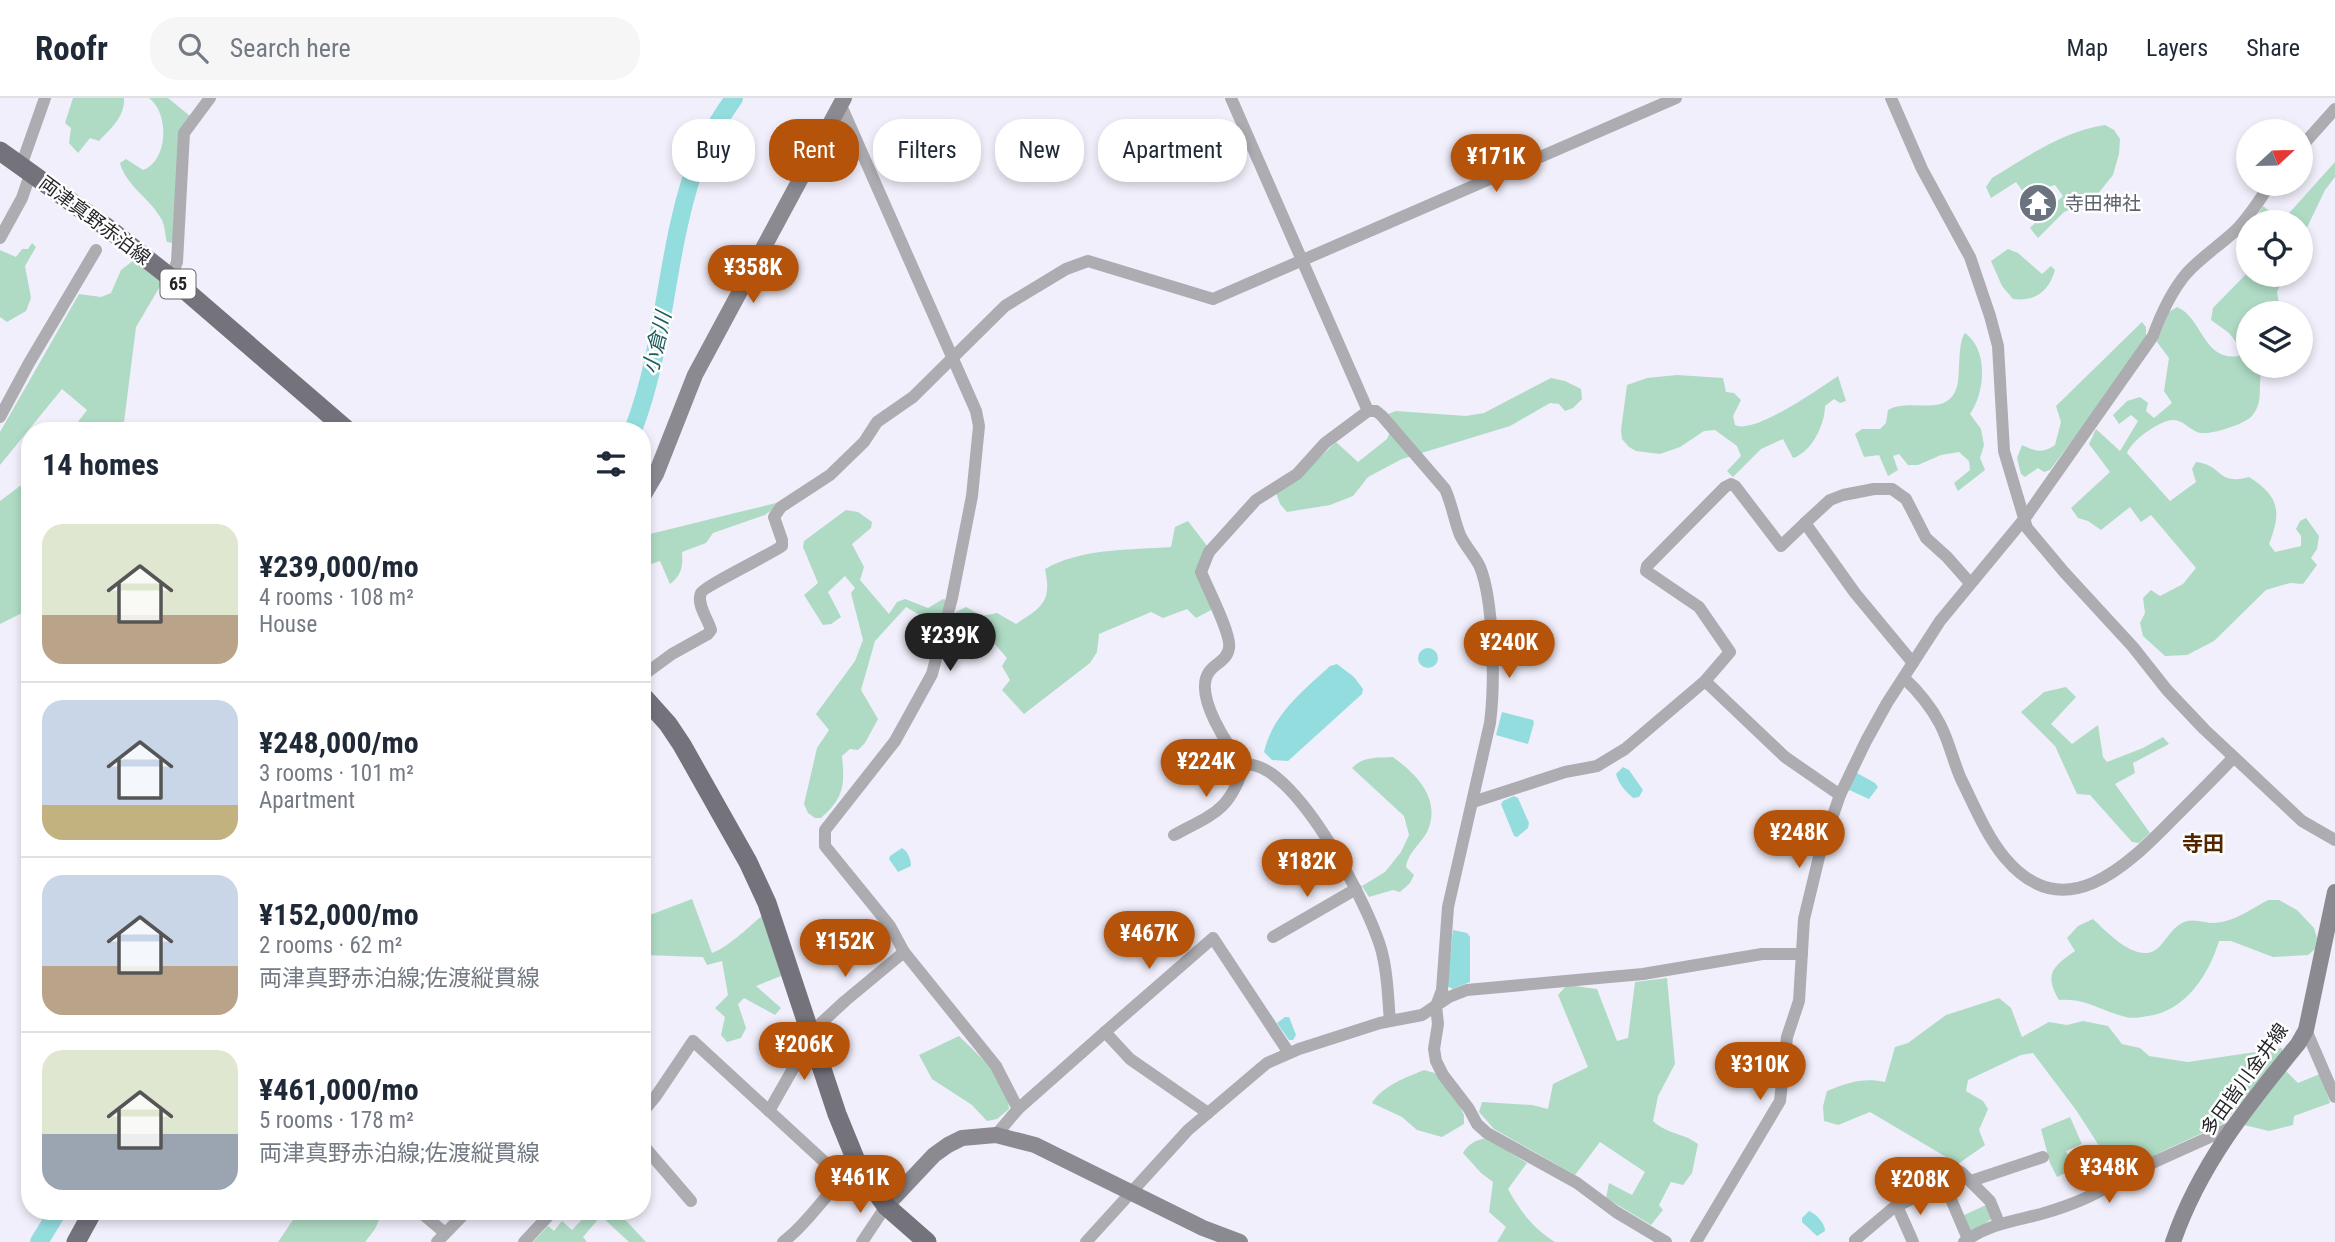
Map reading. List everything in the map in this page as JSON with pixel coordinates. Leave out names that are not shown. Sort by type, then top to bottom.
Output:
[{"type":"main road","points":[[651,483],[695,375],[841,103]]},
{"type":"main road","name":"両津真野赤泊線","points":[[0,151],[109,229],[171,278],[337,422]]},
{"type":"main road","points":[[651,705],[682,745],[758,881],[778,931],[836,1114],[859,1168],[886,1206],[927,1242]]},
{"type":"main road","name":"多田皆川金井線","points":[[2173,1242],[2195,1187],[2232,1127],[2298,1044],[2306,1030],[2331,928],[2335,891]]},
{"type":"main road","points":[[886,1206],[934,1155],[948,1145],[962,1138],[996,1135],[1035,1144],[1203,1228],[1240,1242]]},
{"type":"main road","points":[[76,1242],[88,1220]]},
{"type":"street","points":[[0,237],[22,198],[26,169],[45,98]]},
{"type":"street","points":[[171,278],[177,262],[184,133],[210,98]]},
{"type":"street","points":[[1231,98],[1368,411]]},
{"type":"street","points":[[651,669],[711,630],[700,602],[700,594],[704,588],[782,546],[774,517],[781,507],[830,475],[864,442],[877,422],[913,397],[1005,306],[1066,269],[1088,261],[1213,299],[1676,98]]},
{"type":"street","points":[[1891,98],[1922,169],[1970,257],[1987,306],[1998,346],[2004,451],[2027,527],[2036,541],[2133,647],[2167,690],[2233,758],[2302,821],[2335,840]]},
{"type":"street","points":[[841,103],[976,411],[979,426],[972,496],[945,627],[932,674],[895,741],[825,830],[825,846],[890,926],[904,952],[996,1066],[1018,1109]]},
{"type":"street","points":[[2314,132],[2335,109]]},
{"type":"street","points":[[1696,1242],[1780,1101],[1787,1037],[1799,1001],[1804,919],[1820,853],[1839,795],[1866,741],[1940,621],[2025,518],[2153,336],[2177,286],[2188,272],[2243,223],[2262,196]]},
{"type":"street","points":[[0,417],[96,250]]},
{"type":"street","points":[[1244,765],[1225,741],[1209,707],[1206,680],[1209,671],[1222,662],[1230,648],[1229,639],[1201,572],[1203,562],[1256,500],[1297,474],[1325,443],[1368,411],[1376,411],[1445,489],[1461,536],[1479,564],[1484,579],[1491,635],[1493,701],[1473,802],[1448,906],[1442,990],[1436,1006],[1436,1061],[1477,1124],[1487,1133],[1577,1183],[1616,1212],[1666,1242]]},
{"type":"street","points":[[1473,802],[1565,772],[1597,766],[1625,749],[1705,681],[1730,652],[1699,607],[1646,571],[1647,566],[1680,530],[1731,484],[1781,546],[1830,500],[1874,489],[1892,489],[1906,499],[1926,538],[1970,583]]},
{"type":"street","points":[[1805,523],[1855,593],[1913,663]]},
{"type":"street","points":[[1904,678],[1916,689],[1940,724],[1954,765],[1991,839],[2005,858],[2024,876],[2047,889],[2074,889],[2106,878],[2147,846],[2233,758]]},
{"type":"street","points":[[1705,681],[1785,757],[1839,795]]},
{"type":"street","points":[[1244,765],[1252,764],[1273,772],[1294,794],[1356,889],[1371,920],[1383,957],[1390,1021]]},
{"type":"street","points":[[1174,835],[1223,808],[1240,781],[1244,765]]},
{"type":"street","points":[[1273,937],[1356,889]]},
{"type":"street","points":[[996,1135],[1018,1109],[1213,938],[1289,1053]]},
{"type":"street","points":[[769,1111],[810,1033],[904,952]]},
{"type":"street","points":[[1086,1242],[1188,1130],[1267,1063],[1289,1053],[1390,1021],[1422,1015],[1449,997],[1467,990],[1643,974],[1762,954],[1802,954]]},
{"type":"street","points":[[2306,1030],[2335,1097]]},
{"type":"street","points":[[1105,1032],[1130,1059],[1208,1113]]},
{"type":"street","points":[[651,1102],[693,1041],[842,1178]]},
{"type":"street","points":[[1944,1183],[1966,1240],[1999,1223],[2041,1214],[2077,1201],[2110,1186],[2121,1177],[2232,1127]]},
{"type":"street","points":[[651,1154],[691,1201]]},
{"type":"street","points":[[1971,1181],[2043,1157]]},
{"type":"street","points":[[783,1242],[795,1234],[842,1178],[859,1168]]},
{"type":"street","points":[[1856,1242],[1854,1240],[1897,1206],[1944,1183],[1957,1170],[1990,1201],[1999,1223]]},
{"type":"street","points":[[862,1242],[886,1206]]},
{"type":"street","points":[[1897,1206],[1913,1242]]},
{"type":"street","points":[[426,1220],[441,1238],[458,1220]]},
{"type":"street","points":[[524,1242],[545,1220]]},
{"type":"shaded area","points":[[73,98],[124,98],[120,117],[112,127],[99,141],[90,138],[78,153],[69,143],[71,128],[65,123]]},
{"type":"shaded area","points":[[149,98],[168,98],[190,116],[173,243],[167,242],[162,220],[127,179],[120,163],[126,159],[143,170],[157,157],[163,137],[163,125],[156,105]]},
{"type":"shaded area","points":[[2105,125],[2114,130],[2120,139],[2113,175],[2092,201],[2064,212],[2038,238],[2030,228],[2063,196],[2055,185],[2042,189],[2039,186],[2026,196],[2016,182],[1991,198],[1986,187],[1992,178],[2060,139]]},
{"type":"shaded area","points":[[2335,162],[2335,177],[2325,190],[2313,215],[2313,210],[2292,210],[2304,196],[2314,196],[2314,185]]},
{"type":"shaded area","points":[[32,243],[36,247],[25,266],[31,298],[26,311],[7,322],[0,317],[0,250],[16,257]]},
{"type":"shaded area","points":[[2008,249],[2018,253],[2042,274],[2051,266],[2055,270],[2049,284],[2040,294],[2028,299],[2013,299],[2002,286],[1991,261]]},
{"type":"shaded area","points":[[134,260],[162,283],[136,327],[124,422],[78,422],[87,410],[62,389],[35,422],[21,422],[21,439],[0,465],[0,432],[79,294],[101,297],[111,293],[121,270]]},
{"type":"shaded area","points":[[2236,284],[2236,287],[2279,287],[2277,292],[2279,301],[2236,301],[2236,342],[2229,333],[2211,320],[2213,308]]},
{"type":"shaded area","points":[[2177,307],[2186,313],[2210,346],[2227,356],[2236,356],[2236,378],[2260,378],[2259,403],[2252,416],[2234,426],[2209,433],[2197,432],[2177,420],[2167,421],[2140,437],[2127,453],[2170,501],[2196,482],[2192,469],[2196,462],[2205,464],[2231,479],[2249,477],[2267,491],[2275,505],[2276,522],[2269,544],[2275,552],[2301,546],[2301,536],[2296,529],[2300,521],[2306,518],[2319,536],[2317,549],[2311,558],[2317,565],[2303,584],[2290,583],[2266,590],[2214,641],[2187,655],[2165,656],[2143,636],[2140,623],[2145,613],[2143,598],[2151,590],[2160,596],[2183,584],[2196,568],[2151,515],[2141,522],[2130,507],[2101,530],[2078,518],[2071,508],[2110,472],[2089,444],[2096,429],[2120,451],[2138,421],[2131,415],[2119,424],[2113,415],[2127,401],[2140,397],[2148,403],[2146,411],[2154,418],[2172,403],[2164,391],[2169,358],[2157,342],[2169,312]]},
{"type":"shaded area","points":[[2142,322],[2146,327],[2146,338],[2135,357],[2050,470],[2044,472],[2038,468],[2025,477],[2021,474],[2017,458],[2022,445],[2039,451],[2055,445],[2061,422],[2056,406]]},
{"type":"shaded area","points":[[1965,333],[1973,341],[1981,361],[1979,395],[1970,414],[1981,429],[1984,445],[1980,458],[1985,470],[1958,491],[1954,483],[1970,470],[1969,461],[1959,452],[1941,455],[1918,465],[1908,465],[1899,454],[1893,456],[1898,470],[1888,476],[1879,455],[1864,457],[1855,434],[1862,429],[1880,429],[1886,423],[1888,410],[1897,406],[1939,404],[1947,401],[1954,394],[1958,382],[1960,349]]},
{"type":"shaded area","points":[[1677,375],[1723,378],[1726,392],[1734,393],[1741,400],[1733,416],[1735,425],[1744,426],[1771,417],[1838,376],[1846,401],[1840,403],[1834,399],[1825,406],[1823,421],[1816,436],[1800,455],[1793,458],[1783,439],[1761,449],[1733,477],[1727,471],[1741,456],[1737,446],[1715,430],[1704,431],[1680,447],[1660,454],[1636,451],[1622,439],[1627,385],[1647,378]]},
{"type":"shaded area","points":[[1551,378],[1581,389],[1582,399],[1573,408],[1565,411],[1559,404],[1550,403],[1510,426],[1402,459],[1368,477],[1353,496],[1330,505],[1287,512],[1280,504],[1276,493],[1295,481],[1336,442],[1358,462],[1387,439],[1394,423],[1388,414],[1396,411],[1466,416],[1484,413]]},
{"type":"shaded area","points":[[21,485],[21,614],[0,624],[0,501]]},
{"type":"shaded area","points":[[784,501],[765,515],[713,533],[706,543],[682,552],[681,570],[670,584],[660,561],[651,564],[651,534]]},
{"type":"shaded area","points":[[846,510],[858,512],[872,522],[871,528],[852,544],[864,567],[860,580],[889,614],[897,602],[905,599],[928,608],[943,599],[946,600],[938,626],[906,607],[875,641],[861,690],[878,719],[865,743],[858,750],[850,749],[842,756],[843,783],[839,797],[821,818],[815,818],[808,813],[804,804],[817,748],[829,730],[816,714],[855,661],[863,640],[851,593],[855,588],[845,576],[828,592],[841,617],[831,624],[823,625],[804,595],[818,583],[803,547],[804,541]]},
{"type":"shaded area","points":[[1188,521],[1208,547],[1197,569],[1213,609],[1196,618],[1187,609],[1163,618],[1151,612],[1099,634],[1097,652],[1090,663],[1024,714],[1002,690],[1010,680],[1002,666],[1007,658],[1005,655],[989,638],[980,633],[974,633],[963,641],[951,628],[956,612],[966,607],[982,616],[997,613],[1016,624],[1043,602],[1047,589],[1045,569],[1074,557],[1090,554],[1171,547],[1175,527]]},
{"type":"shaded area","points":[[1424,648],[1432,648],[1438,658],[1432,668],[1424,668],[1418,662],[1418,654]]},
{"type":"shaded area","points":[[1337,664],[1354,677],[1363,689],[1362,694],[1288,761],[1272,760],[1264,752],[1274,726],[1290,704],[1330,666]]},
{"type":"shaded area","points":[[2066,687],[2076,697],[2051,724],[2072,744],[2098,725],[2103,757],[2107,762],[2163,737],[2169,744],[2133,763],[2135,773],[2115,784],[2150,833],[2139,843],[2132,842],[2090,795],[2077,794],[2055,746],[2021,712],[2044,692]]},
{"type":"shaded area","points":[[1502,712],[1533,720],[1528,744],[1496,735]]},
{"type":"shaded area","points":[[1393,757],[1418,779],[1424,788],[1429,797],[1431,818],[1428,830],[1407,862],[1406,867],[1414,875],[1410,883],[1400,892],[1393,890],[1369,897],[1362,886],[1385,872],[1401,852],[1409,835],[1404,816],[1352,768],[1366,760]]},
{"type":"shaded area","points":[[1623,767],[1629,770],[1643,790],[1639,797],[1633,798],[1619,781],[1616,774]]},
{"type":"shaded area","points":[[1855,772],[1878,787],[1869,799],[1847,789]]},
{"type":"shaded area","points":[[1514,796],[1518,798],[1529,823],[1528,828],[1517,837],[1514,836],[1501,804]]},
{"type":"shaded area","points":[[902,848],[909,856],[911,866],[898,872],[889,859]]},
{"type":"shaded area","points":[[692,899],[712,953],[732,941],[763,915],[781,976],[756,986],[781,1008],[775,1015],[744,998],[738,1004],[746,1028],[741,1038],[727,1042],[721,1035],[725,1017],[715,1008],[728,995],[722,961],[707,965],[703,957],[651,955],[651,915]]},
{"type":"shaded area","points":[[2268,900],[2279,900],[2297,910],[2314,928],[2317,938],[2315,949],[2308,955],[2273,957],[2231,941],[2219,941],[2202,978],[2185,999],[2162,1013],[2140,1017],[2126,1017],[2078,1001],[2059,1000],[2054,991],[2051,977],[2053,971],[2075,951],[2067,938],[2078,926],[2093,919],[2125,946],[2143,953],[2152,952],[2160,946],[2182,923],[2194,920],[2214,923],[2228,920]]},
{"type":"shaded area","points":[[1453,930],[1467,933],[1470,937],[1470,982],[1453,989],[1447,986]]},
{"type":"shaded area","points":[[1667,978],[1675,1064],[1658,1096],[1653,1121],[1664,1129],[1698,1144],[1692,1173],[1683,1185],[1671,1182],[1659,1205],[1663,1210],[1651,1225],[1606,1198],[1609,1183],[1632,1195],[1645,1172],[1600,1142],[1575,1175],[1494,1129],[1479,1112],[1482,1102],[1532,1105],[1548,1109],[1553,1084],[1588,1067],[1558,995],[1567,985],[1597,989],[1617,1041],[1628,1038],[1635,982]]},
{"type":"shaded area","points":[[1999,998],[2011,1008],[2022,1037],[2049,1022],[2067,1025],[2083,1021],[2108,1026],[2122,1044],[2140,1048],[2149,1056],[2188,1062],[2282,1048],[2282,1052],[2224,1123],[2118,1175],[2076,1110],[2033,1053],[2021,1055],[1968,1080],[1966,1091],[1983,1101],[1988,1109],[1979,1130],[1985,1145],[1958,1164],[1870,1112],[1838,1125],[1824,1121],[1823,1106],[1827,1091],[1855,1082],[1885,1082],[1895,1047],[1908,1043],[1946,1015]]},
{"type":"shaded area","points":[[1289,1017],[1296,1035],[1293,1040],[1289,1040],[1277,1023]]},
{"type":"shaded area","points":[[959,1036],[991,1069],[1004,1088],[1009,1109],[997,1119],[987,1121],[972,1105],[932,1079],[919,1055]]},
{"type":"shaded area","points":[[2283,1068],[2298,1083],[2320,1074],[2330,1103],[2294,1116],[2293,1125],[2269,1131],[2240,1124]]},
{"type":"shaded area","points":[[1424,1070],[1435,1073],[1464,1115],[1464,1124],[1442,1137],[1417,1130],[1402,1117],[1372,1103],[1388,1087]]},
{"type":"shaded area","points":[[2070,1117],[2082,1144],[2066,1151],[2075,1169],[2057,1177],[2050,1163],[2041,1129]]},
{"type":"shaded area","points":[[1487,1138],[1527,1163],[1508,1189],[1528,1218],[1555,1242],[1497,1242],[1506,1227],[1489,1212],[1493,1182],[1463,1153],[1473,1142]]},
{"type":"shaded area","points":[[1986,1205],[1993,1218],[1973,1232],[1968,1230],[1962,1216]]},
{"type":"shaded area","points":[[1809,1211],[1820,1219],[1825,1228],[1825,1231],[1817,1236],[1802,1222],[1802,1218]]},
{"type":"shaded area","points":[[293,1220],[379,1220],[365,1242],[278,1242]]},
{"type":"shaded area","points":[[581,1220],[598,1220],[583,1237],[587,1242],[533,1242],[548,1226],[554,1231],[562,1221],[572,1230]]},
{"type":"shaded area","points":[[605,1220],[625,1220],[646,1242],[629,1242]]},
{"type":"waterway","name":"小倉川","points":[[636,422],[652,367],[676,237],[693,173],[711,134],[734,98]]},
{"type":"waterway","name":"小倉川","points":[[39,1242],[52,1220]]},
{"type":"place","name":"寺田神社","points":[[2038,203]]},
{"type":"district","name":"寺田","points":[[2203,844]]}]
